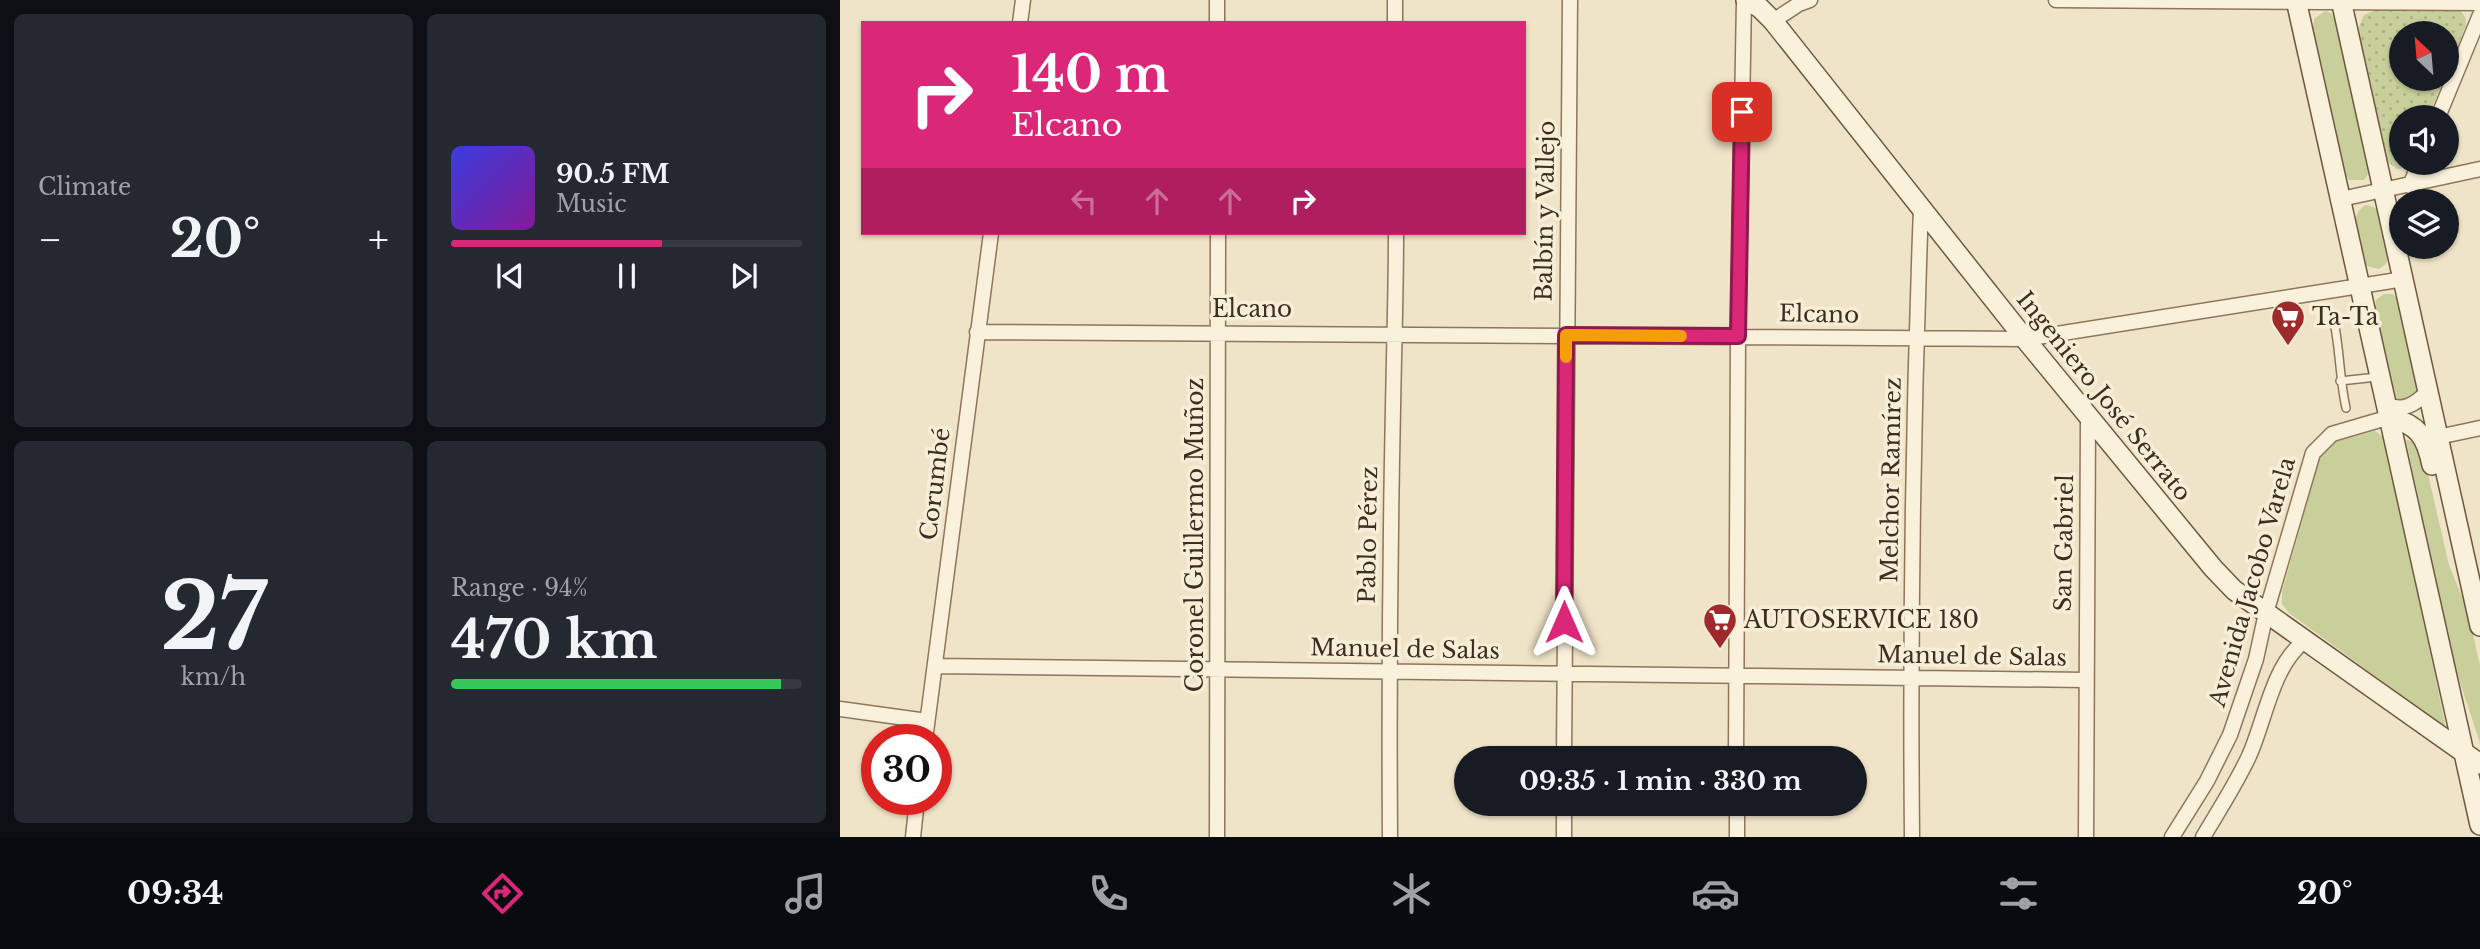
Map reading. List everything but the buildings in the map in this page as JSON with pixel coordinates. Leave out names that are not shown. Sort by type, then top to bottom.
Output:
[{"type":"street","points":[[1020,21],[1023,0]]},
{"type":"street","points":[[1217,0],[1217,21]]},
{"type":"street","points":[[1395,0],[1395,21]]},
{"type":"street","name":"Balbín y Vallejo","points":[[1564,746],[1570,0]]},
{"type":"street","points":[[1736,746],[1738,336],[1745,0]]},
{"type":"street","name":"Ingeniero José Serrato","points":[[1745,0],[1760,8],[1773,21],[2088,418],[2234,590],[2480,764]]},
{"type":"street","points":[[1773,21],[1810,0]]},
{"type":"street","points":[[2056,0],[2480,3]]},
{"type":"street","points":[[2297,1],[2480,825]]},
{"type":"street","points":[[2341,1],[2480,626]]},
{"type":"street","points":[[2443,105],[2480,15]]},
{"type":"street","points":[[2341,199],[2480,169]]},
{"type":"street","points":[[2410,186],[2414,175]]},
{"type":"street","name":"Melchor Ramírez","points":[[1912,837],[1911,678],[1916,338],[1921,208]]},
{"type":"street","name":"Corumbé","points":[[927,724],[991,235]]},
{"type":"street","name":"Coronel Guillermo Muñoz","points":[[1217,837],[1218,235]]},
{"type":"street","name":"Pablo Pérez","points":[[1390,837],[1389,672],[1396,235]]},
{"type":"street","name":"Elcano","points":[[977,332],[2025,339],[2403,279]]},
{"type":"street","name":"Avenida Jacobo Varela","points":[[2172,837],[2207,781],[2230,735],[2256,659],[2266,613],[2313,453],[2332,434],[2388,411],[2414,404],[2428,391]]},
{"type":"street","points":[[2388,411],[2424,438],[2451,550],[2467,566]]},
{"type":"street","name":"San Gabriel","points":[[2086,837],[2088,418]]},
{"type":"street","points":[[2438,437],[2480,428]]},
{"type":"street","points":[[2203,837],[2249,755],[2278,675],[2289,656],[2305,640]]},
{"type":"street","name":"Manuel de Salas","points":[[934,666],[2085,680]]},
{"type":"street","points":[[840,709],[927,721]]},
{"type":"street","points":[[913,837],[915,815]]},
{"type":"street","points":[[1564,816],[1564,837]]},
{"type":"street","points":[[1737,816],[1737,837]]},
{"type":"lane","points":[[2335,327],[2340,355],[2340,381],[2346,408]]},
{"type":"lane","points":[[2340,381],[2381,377]]},
{"type":"green space","points":[[2378,9],[2458,10],[2464,14],[2466,20],[2459,43],[2459,21],[2389,21],[2389,91],[2439,91],[2433,105],[2389,105],[2389,163],[2358,29],[2364,15]]},
{"type":"green space","points":[[2325,11],[2335,18],[2369,162],[2368,174],[2364,180],[2349,180],[2344,173],[2337,149],[2313,28],[2314,19]]},
{"type":"green space","points":[[2366,205],[2379,212],[2389,257],[2386,264],[2379,269],[2367,266],[2364,261],[2356,230],[2360,210]]},
{"type":"green space","points":[[2384,294],[2393,294],[2400,302],[2417,388],[2416,394],[2405,400],[2399,400],[2390,389],[2375,310],[2376,300]]},
{"type":"green space","points":[[2375,431],[2385,438],[2446,728],[2289,613],[2282,604],[2282,592],[2320,457],[2335,442]]},
{"type":"green space","points":[[2406,440],[2413,441],[2424,457],[2449,565],[2467,609],[2480,665],[2480,743],[2453,661]]},
{"type":"slow traffic","points":[[1566,357],[1566,335],[1681,336]]},
{"type":"place","name":"Ta-Ta","points":[[2288,347]]},
{"type":"place","name":"AUTOSERVICE 180","points":[[1720,650]]},
{"type":"route","points":[[1564,622],[1566,335],[1738,336],[1742,112]]}]
